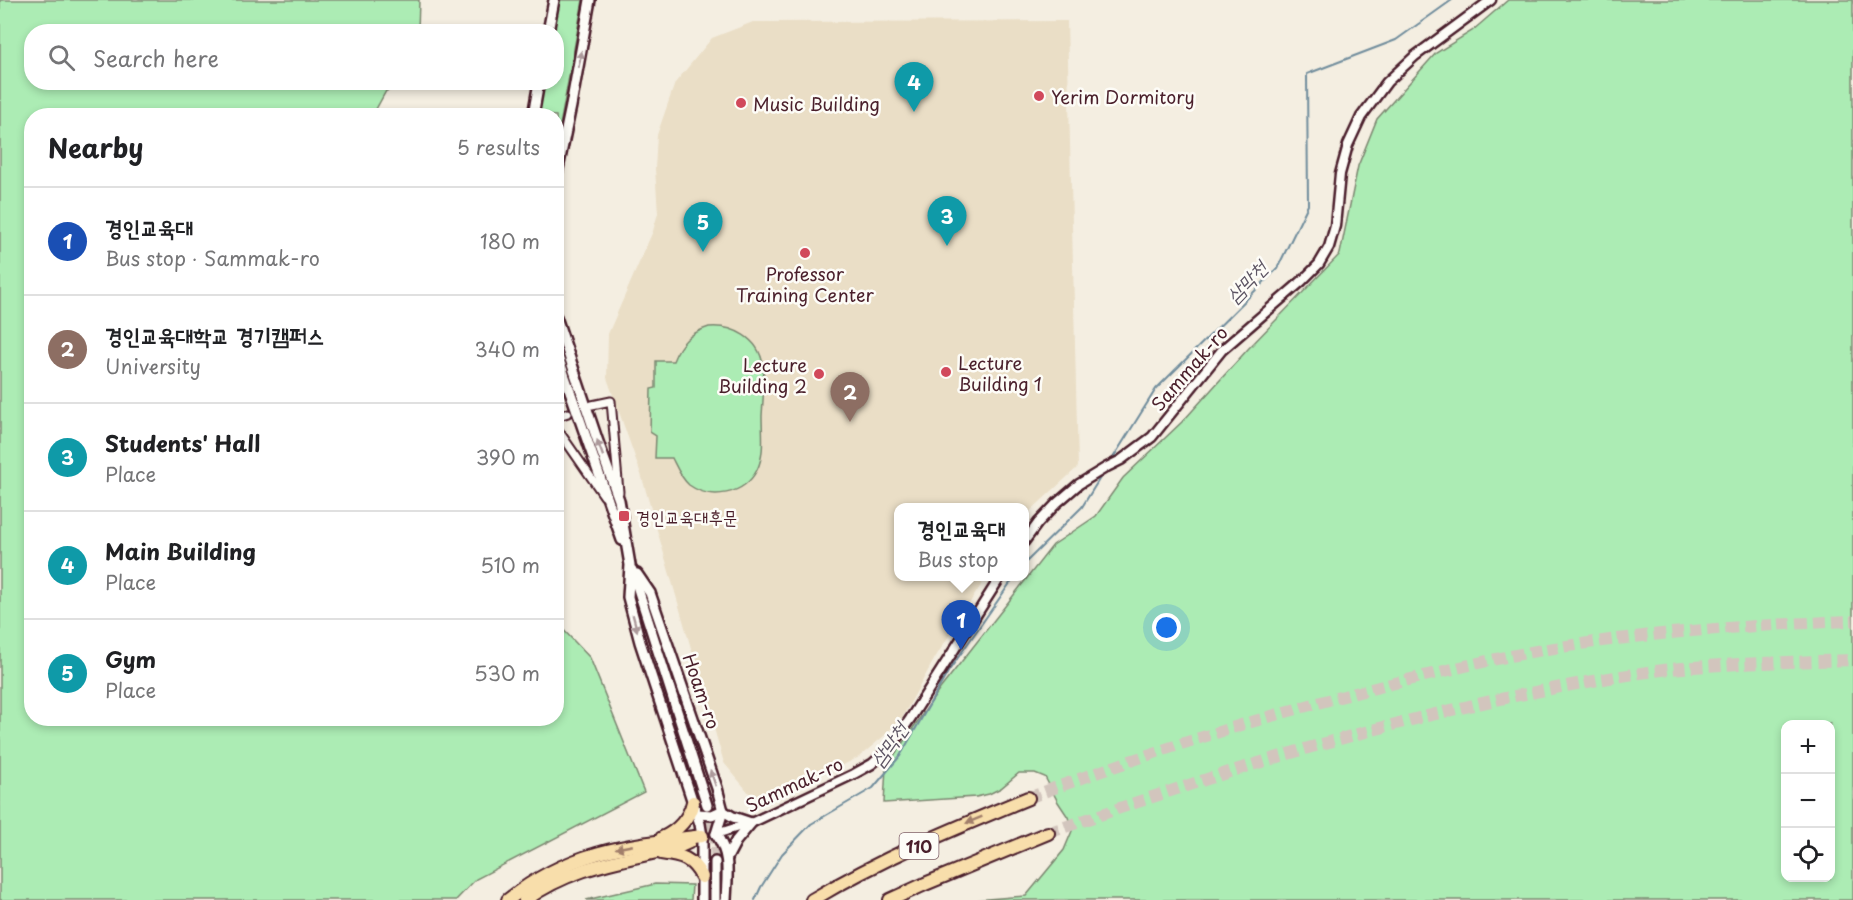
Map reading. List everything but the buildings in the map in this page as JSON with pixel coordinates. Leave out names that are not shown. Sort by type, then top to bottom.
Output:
[{"type":"highway","name":"110","points":[[812,900],[918,846],[1028,798]]},
{"type":"highway","points":[[525,900],[551,883],[584,869],[651,847],[677,829],[689,814],[693,802]]},
{"type":"highway","name":"110","points":[[891,900],[1048,833]]},
{"type":"highway","points":[[508,900],[537,879],[570,862],[608,850],[678,847],[702,836]]},
{"type":"highway","points":[[651,847],[687,859],[697,868],[702,877]]},
{"type":"main road","points":[[550,24],[554,0]]},
{"type":"main road","points":[[564,142],[590,0]]},
{"type":"main road","points":[[534,108],[538,90]]},
{"type":"main road","name":"Hoam-ro","points":[[564,341],[619,500],[630,565],[628,597],[640,642],[698,814],[702,836]]},
{"type":"main road","name":"Hoam-ro","points":[[564,374],[630,565],[707,805]]},
{"type":"main road","name":"Hoam-ro","points":[[630,565],[650,593],[723,811]]},
{"type":"main road","points":[[698,814],[712,815],[723,811]]},
{"type":"main road","points":[[723,811],[751,823],[731,848],[727,858]]},
{"type":"main road","points":[[723,811],[716,834],[725,848],[727,858],[726,900]]},
{"type":"main road","name":"Sammak-ro","points":[[702,836],[716,834]]},
{"type":"main road","points":[[702,836],[702,900]]},
{"type":"main road","points":[[702,861],[713,858],[719,861],[727,871]]},
{"type":"main road","points":[[715,900],[716,862]]},
{"type":"street","name":"Sammak-ro","points":[[1029,535],[1057,503],[1079,484],[1121,460],[1152,437],[1222,350],[1319,264],[1329,247],[1335,226],[1340,174],[1348,145],[1361,117],[1387,82],[1414,56],[1491,0]]},
{"type":"street","points":[[592,405],[611,401],[619,500]]},
{"type":"street","points":[[564,414],[568,413]]},
{"type":"street","points":[[564,439],[609,505]]},
{"type":"street","name":"Sammak-ro","points":[[716,834],[751,823],[854,774],[872,764],[890,748],[998,581]]},
{"type":"shaded area","points":[[1067,21],[1078,467],[1029,512],[1029,503],[894,503],[894,581],[983,581],[935,658],[903,716],[884,736],[859,757],[841,766],[755,800],[724,763],[641,474],[607,378],[608,334],[653,231],[658,213],[655,169],[657,135],[675,83],[712,38],[753,22]]},
{"type":"green space","points":[[0,0],[419,0],[418,24],[24,24],[24,90],[391,90],[386,91],[377,108],[24,108],[24,726],[564,726],[564,630],[590,658],[644,792],[476,879],[456,900],[0,900]]},
{"type":"green space","points":[[559,0],[583,0],[563,108],[539,108],[543,90],[564,90],[564,24],[554,24]]},
{"type":"green space","points":[[1508,0],[1853,0],[1853,900],[974,900],[1026,896],[1064,850],[1072,831],[1068,817],[1045,777],[1035,773],[1019,773],[1001,788],[976,797],[884,803],[886,767],[940,689],[1025,581],[1029,581],[1029,576],[1053,545],[1096,516],[1123,478],[1184,420],[1248,349],[1340,254],[1358,166],[1377,119],[1436,53],[1472,31]]},
{"type":"green space","points":[[709,327],[727,328],[744,335],[761,356],[764,371],[760,464],[744,485],[736,490],[717,494],[707,493],[689,485],[681,476],[672,458],[655,458],[656,436],[650,432],[651,389],[656,388],[656,361],[673,361],[686,340],[696,332]]},
{"type":"green space","points":[[655,884],[692,885],[691,900],[586,900]]},
{"type":"waterway","name":"삼막천","points":[[1111,461],[1156,389],[1277,269],[1308,205],[1307,74],[1396,40],[1452,0]]},
{"type":"waterway","name":"삼막천","points":[[1029,559],[1082,507],[1103,473]]},
{"type":"waterway","name":"삼막천","points":[[755,900],[782,854],[811,824],[873,788],[900,756],[948,672],[1012,581]]},
{"type":"tunnel","points":[[1028,798],[1118,765],[1253,721],[1504,657],[1658,634],[1853,621]]},
{"type":"tunnel","points":[[1048,833],[1163,793],[1279,757],[1396,724],[1515,696],[1671,669],[1853,660]]},
{"type":"tunnel","points":[[708,808],[714,834],[715,862]]},
{"type":"place","name":"Yerim Dormitory","points":[[1039,96]]},
{"type":"place","name":"Music Building","points":[[741,103]]},
{"type":"place","name":"Main Building","points":[[914,112]]},
{"type":"place","name":"Students' Hall","points":[[947,246]]},
{"type":"place","name":"Gym","points":[[703,252]]},
{"type":"place","name":"Professor Training Center","points":[[805,253]]},
{"type":"place","name":"Lecture Building 1","points":[[946,372]]},
{"type":"place","name":"Lecture Building 2","points":[[819,374]]},
{"type":"place","name":"경인교육대학교 경기캠퍼스","points":[[850,422]]},
{"type":"place","name":"경인교육대후문","points":[[624,516]]},
{"type":"place","name":"경인교육대","points":[[961,650]]}]
